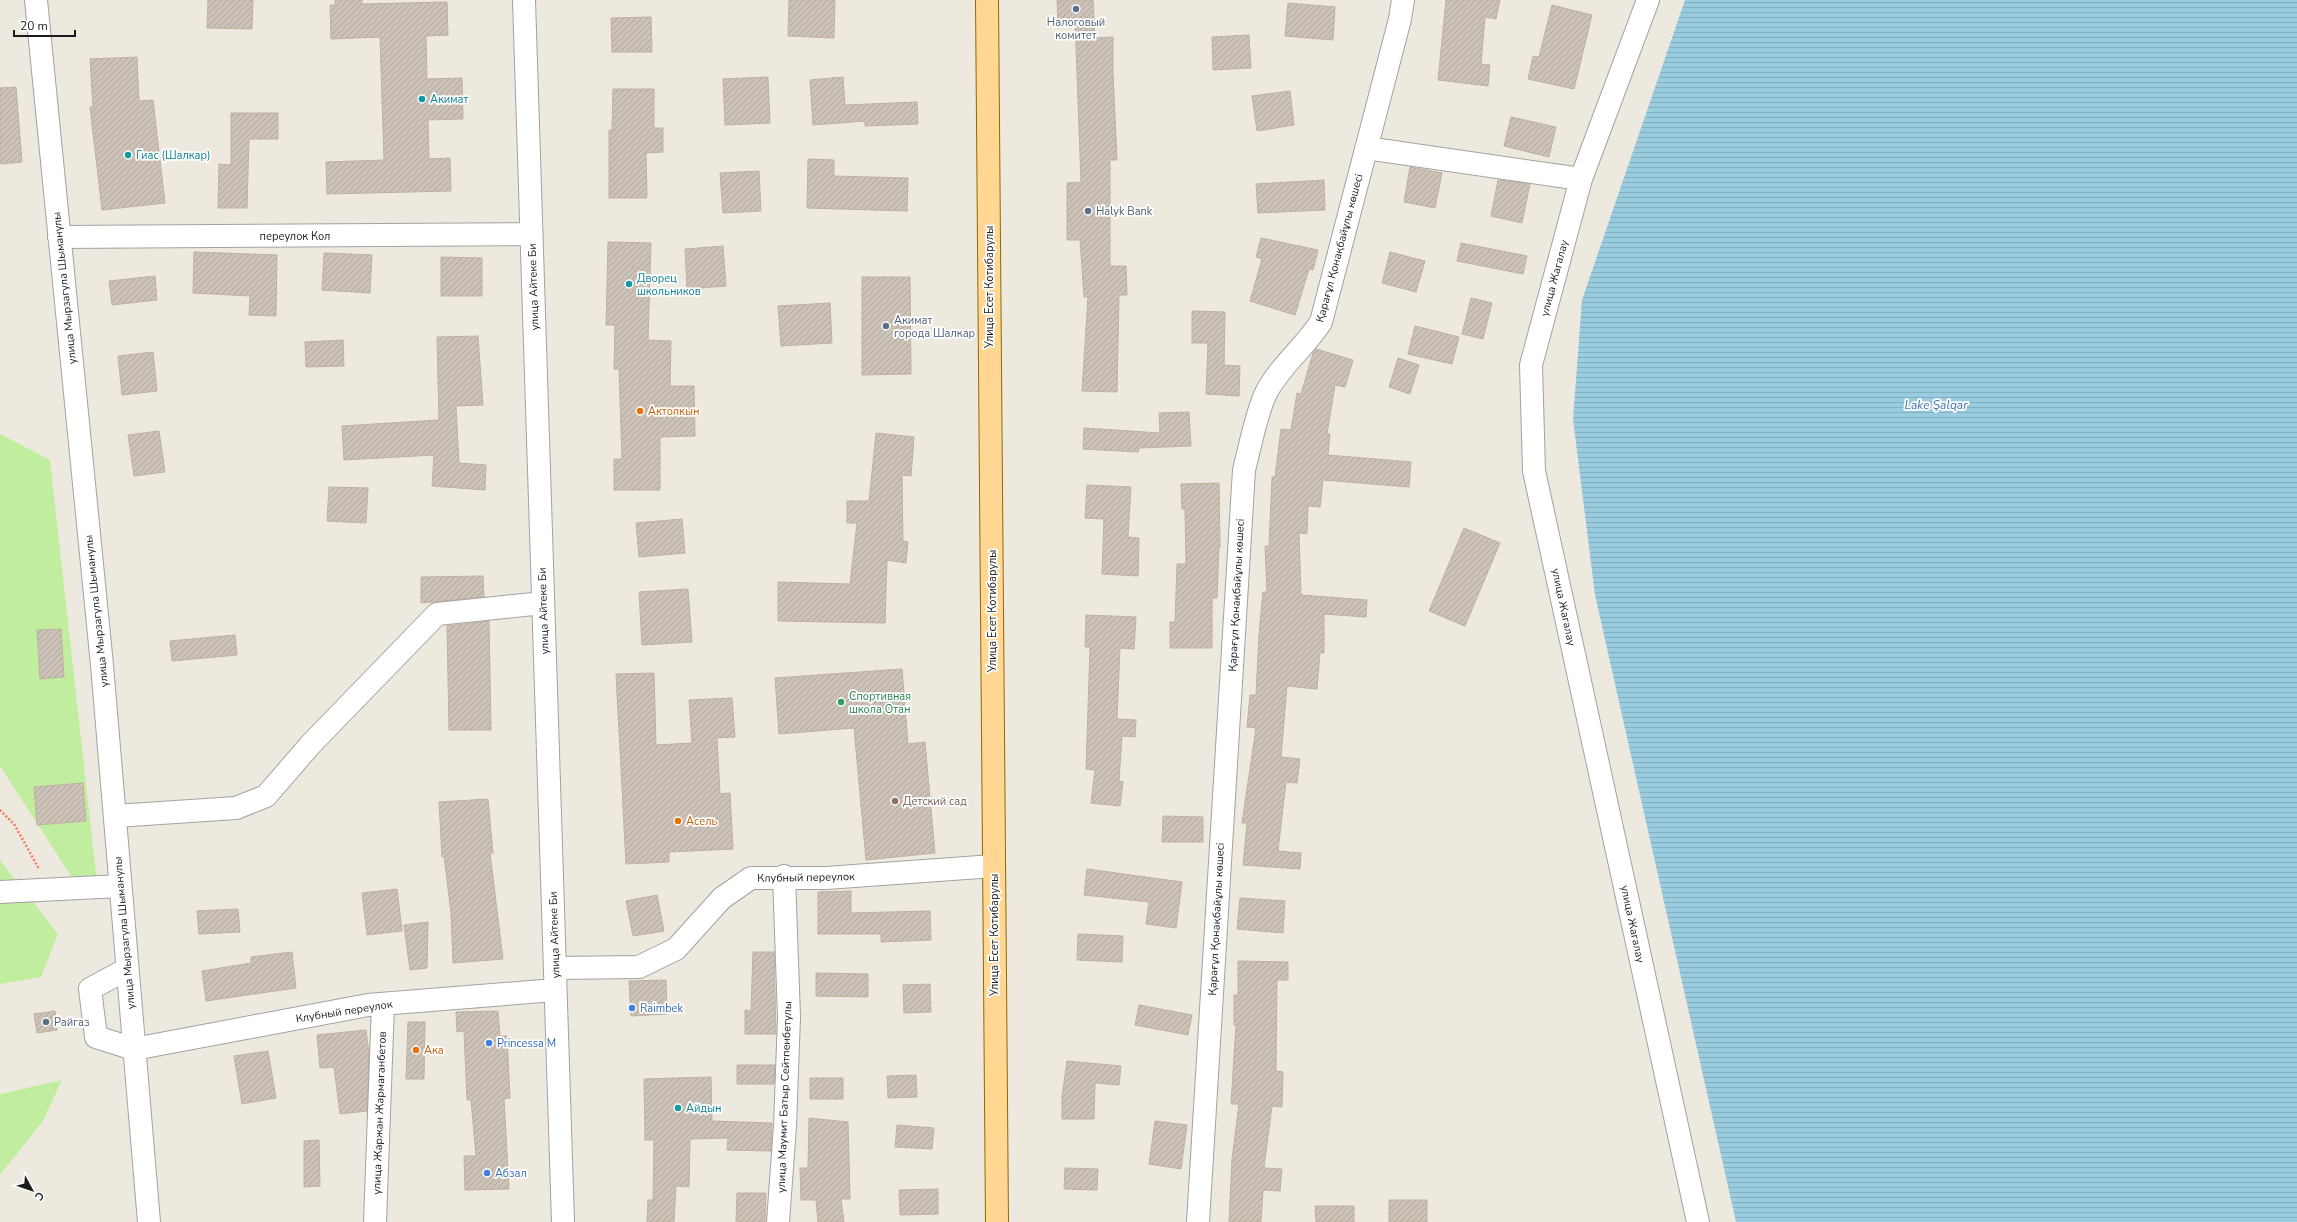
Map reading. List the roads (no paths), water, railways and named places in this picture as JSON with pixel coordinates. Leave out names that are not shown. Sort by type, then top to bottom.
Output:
[{"type":"main road","name":"Улица Есет Котибарулы","points":[[987,0],[996,1222]]},
{"type":"street","name":"улица Мырзагула Шыманулы","points":[[36,0],[102,665],[126,969],[149,1222]]},
{"type":"street","name":"улица Айтеке Би","points":[[524,0],[563,1222]]},
{"type":"street","name":"Қарағұл Қонақбайұлы көшесі","points":[[1198,1222],[1244,470],[1266,394],[1273,381],[1312,337],[1321,322],[1400,19],[1403,0]]},
{"type":"street","name":"улица Жагалау","points":[[1648,0],[1580,178],[1531,365],[1534,471],[1698,1222]]},
{"type":"street","points":[[1366,148],[1580,178]]},
{"type":"street","name":"переулок Кол","points":[[59,237],[531,234]]},
{"type":"street","points":[[114,816],[236,808],[266,796],[311,744],[437,614],[543,603]]},
{"type":"street","name":"Клубный переулок","points":[[555,968],[639,967],[676,949],[722,898],[751,878],[784,876],[826,878],[994,866]]},
{"type":"street","name":"улица Маумит Батыр Сейтпенбетулы","points":[[778,1222],[785,1126],[789,1017],[784,876]]},
{"type":"street","points":[[0,892],[51,891],[120,886]]},
{"type":"street","points":[[126,969],[90,990],[96,1037],[134,1049]]},
{"type":"street","name":"Клубный переулок","points":[[134,1049],[360,1006],[555,990]]},
{"type":"street","name":"улица Жаржан Жармаганбетов","points":[[376,1222],[384,1004]]},
{"type":"water","name":"Lake Şalqar","points":[[1685,0],[2297,0],[2297,1222],[1736,1222],[1595,595],[1573,419],[1582,300]]},
{"type":"place","name":"Налоговый комитет","points":[[1076,9]]},
{"type":"place","name":"Акимат","points":[[422,99]]},
{"type":"place","name":"Гиас (Шалкар)","points":[[128,155]]},
{"type":"place","name":"Halyk Bank","points":[[1088,211]]},
{"type":"place","name":"Дворец школьников","points":[[629,284]]},
{"type":"place","name":"Акимат города Шалкар","points":[[886,326]]},
{"type":"place","name":"Актолкын","points":[[640,411]]},
{"type":"place","name":"Спортивная школа Отан","points":[[841,702]]},
{"type":"place","name":"Детский сад","points":[[895,801]]},
{"type":"place","name":"Асель","points":[[678,821]]},
{"type":"place","name":"Raimbek","points":[[632,1008]]},
{"type":"place","name":"Райгаз","points":[[46,1022]]},
{"type":"place","name":"Princessa M","points":[[489,1043]]},
{"type":"place","name":"Ака","points":[[416,1050]]},
{"type":"place","name":"Айдын","points":[[678,1108]]},
{"type":"place","name":"Абзал","points":[[487,1173]]}]
